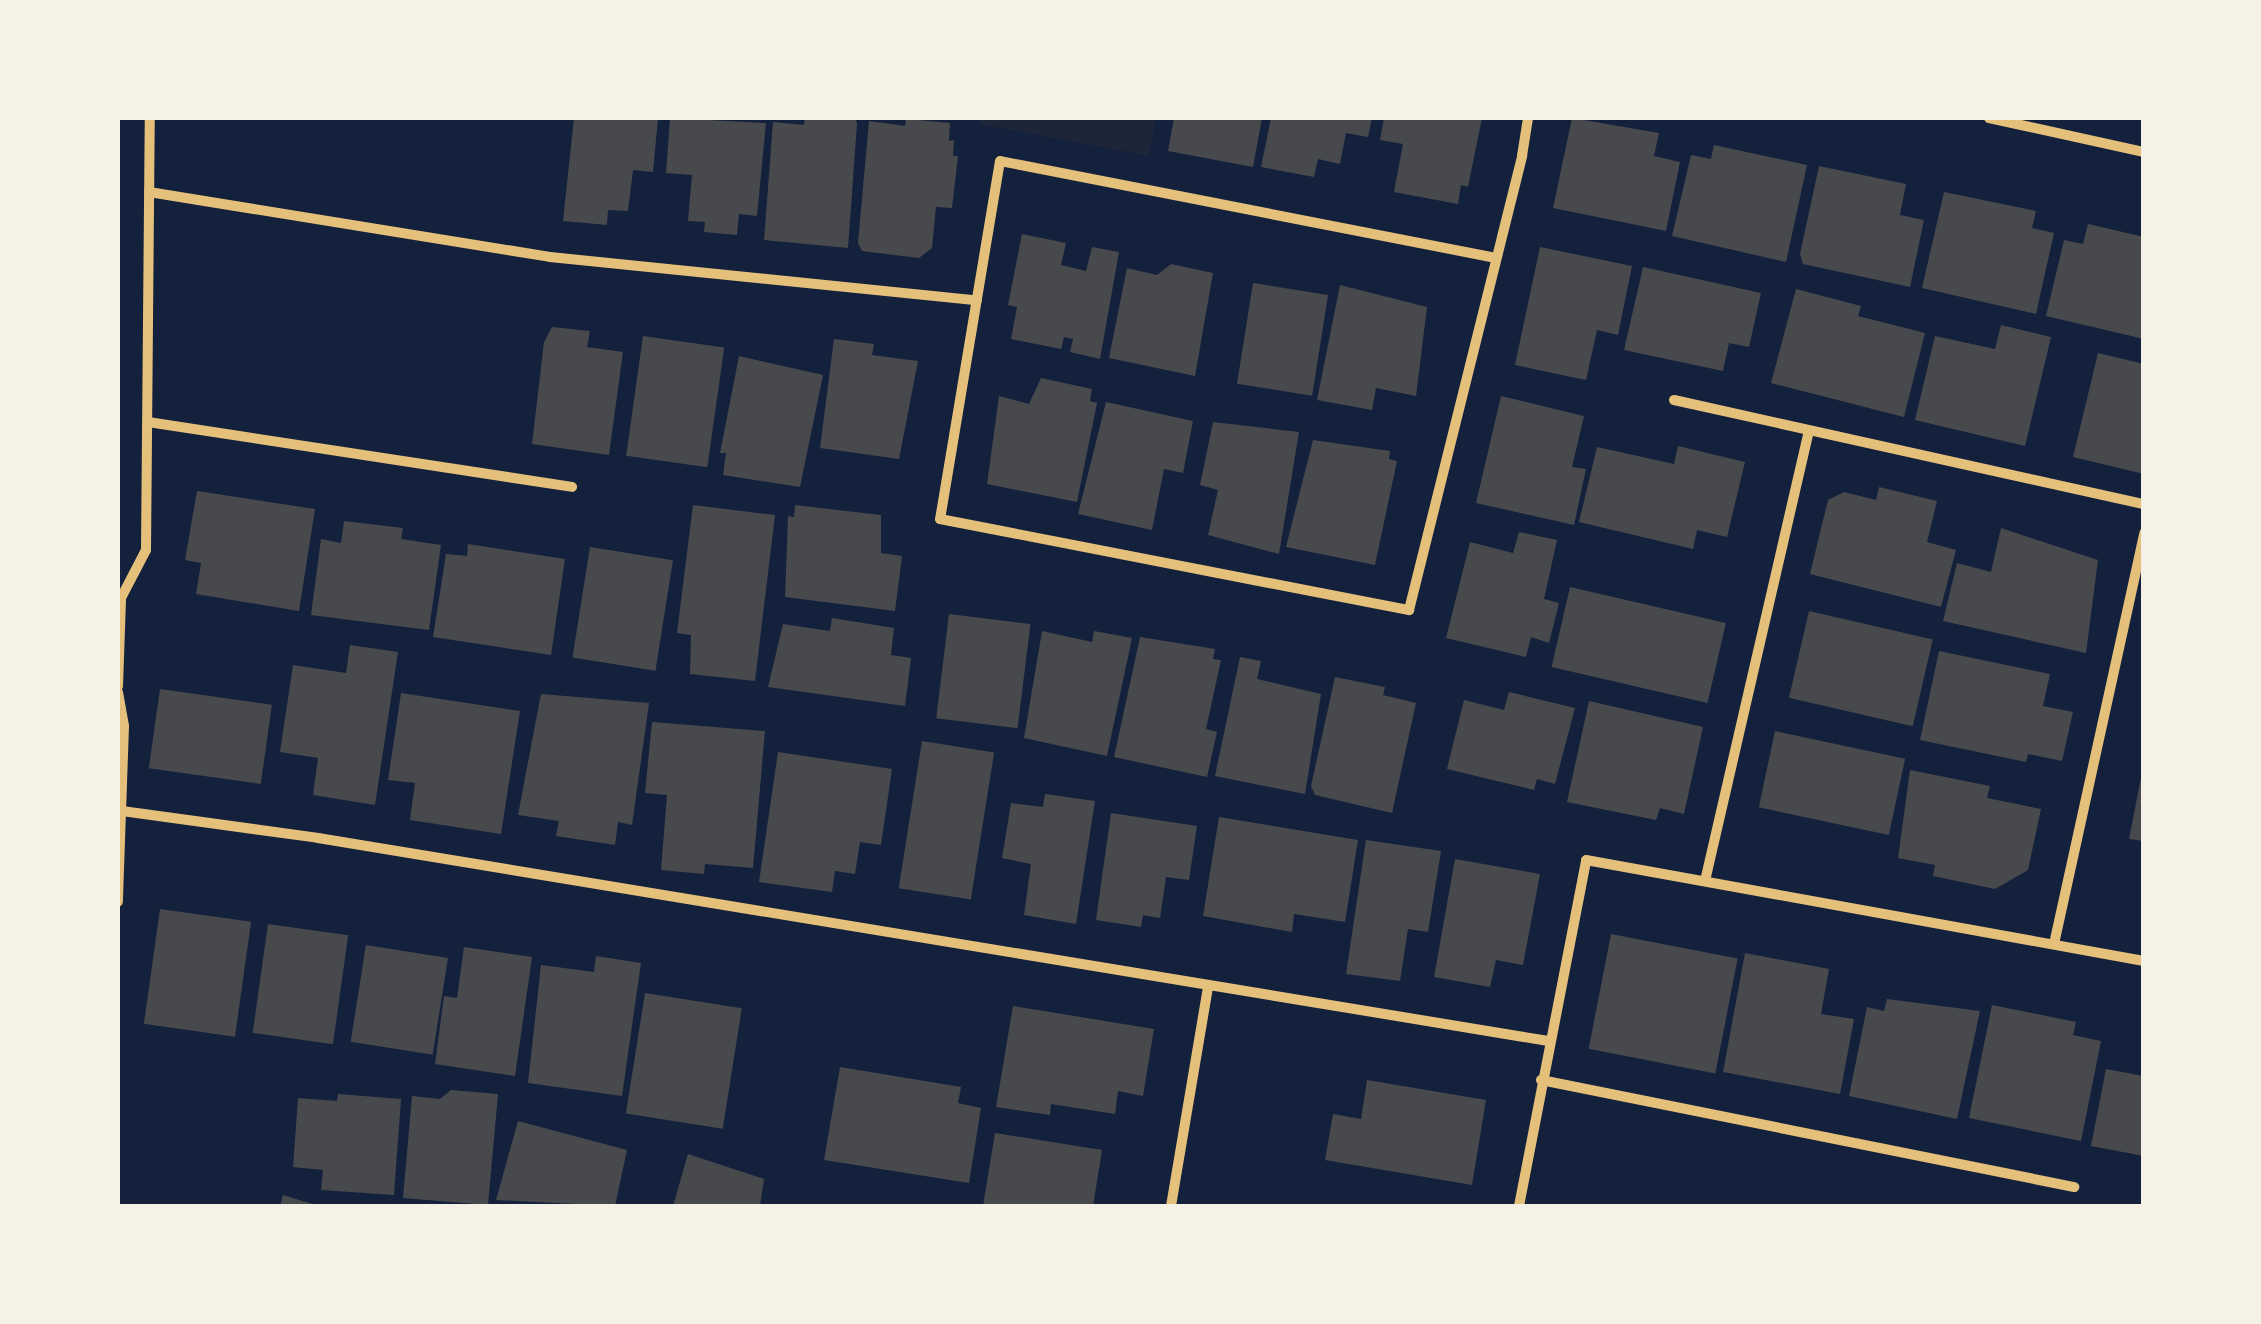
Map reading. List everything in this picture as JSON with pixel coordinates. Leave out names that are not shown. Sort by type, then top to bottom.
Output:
[{"type":"street","points":[[118,902],[124,726],[118,689],[121,598],[146,550],[150,118]]},
{"type":"street","points":[[1496,258],[1000,162],[940,519],[1410,610],[1496,258],[1528,118]]},
{"type":"street","points":[[1990,118],[2144,152]]},
{"type":"street","points":[[149,192],[550,257],[977,300]]},
{"type":"street","points":[[1674,400],[2144,504]]},
{"type":"street","points":[[148,422],[572,487]]},
{"type":"street","points":[[1706,880],[1809,431]]},
{"type":"street","points":[[2054,944],[2144,533]]},
{"type":"street","points":[[122,812],[336,841],[1208,988],[1548,1041]]},
{"type":"street","points":[[1519,1206],[1586,860],[2144,961]]},
{"type":"street","points":[[1170,1206],[1208,988]]},
{"type":"street","points":[[1541,1080],[2074,1186]]},
{"type":"shaded area","points":[[981,118],[1156,118],[1149,156],[980,124]]},
{"type":"building","points":[[574,118],[658,118],[653,172],[633,170],[628,211],[608,210],[607,225],[563,221]]},
{"type":"building","points":[[670,118],[766,123],[757,216],[739,214],[737,235],[704,232],[705,222],[688,221],[692,175],[666,173]]},
{"type":"building","points":[[805,118],[855,118],[857,123],[848,248],[764,240],[773,122],[804,125]]},
{"type":"building","points":[[1174,118],[1262,118],[1253,167],[1168,151]]},
{"type":"building","points":[[1271,118],[1372,118],[1368,137],[1346,133],[1340,164],[1318,159],[1314,177],[1261,167]]},
{"type":"building","points":[[1384,118],[1482,118],[1468,187],[1461,185],[1458,204],[1394,192],[1403,144],[1380,140]]},
{"type":"building","points":[[1572,118],[1659,133],[1654,156],[1680,162],[1666,231],[1553,208]]},
{"type":"building","points":[[906,119],[950,123],[949,141],[954,140],[953,156],[958,156],[952,208],[936,207],[932,248],[919,258],[862,251],[858,243],[869,121],[905,126]]},
{"type":"building","points":[[1714,145],[1807,165],[1786,262],[1672,236],[1691,155],[1711,159]]},
{"type":"building","points":[[1819,166],[1906,184],[1900,215],[1924,220],[1910,287],[1803,264],[1800,254]]},
{"type":"building","points":[[1944,192],[2036,211],[2032,228],[2054,233],[2036,314],[1922,288]]},
{"type":"building","points":[[2088,224],[2144,237],[2144,339],[2046,316],[2064,240],[2083,244]]},
{"type":"building","points":[[1022,234],[1066,243],[1061,265],[1086,271],[1092,247],[1119,252],[1100,359],[1070,352],[1073,339],[1064,337],[1061,349],[1011,339],[1017,307],[1008,305]]},
{"type":"building","points":[[1540,247],[1632,266],[1618,335],[1597,330],[1586,380],[1515,365]]},
{"type":"building","points":[[1171,264],[1213,273],[1195,376],[1109,358],[1127,268],[1157,275]]},
{"type":"building","points":[[1643,267],[1761,293],[1749,347],[1729,343],[1723,371],[1624,350]]},
{"type":"building","points":[[1253,283],[1328,295],[1312,396],[1237,384]]},
{"type":"building","points":[[1340,285],[1427,307],[1416,396],[1376,388],[1372,410],[1317,400]]},
{"type":"building","points":[[1796,289],[1861,306],[1858,316],[1925,333],[1904,417],[1771,383]]},
{"type":"building","points":[[2001,325],[2051,337],[2025,446],[1915,420],[1935,336],[1995,349]]},
{"type":"building","points":[[552,327],[590,331],[587,347],[623,352],[609,455],[532,444],[544,342]]},
{"type":"building","points":[[643,336],[724,347],[707,467],[626,456]]},
{"type":"building","points":[[834,339],[874,344],[872,355],[918,361],[899,459],[820,448]]},
{"type":"building","points":[[2098,353],[2144,364],[2144,474],[2073,457]]},
{"type":"building","points":[[739,356],[823,375],[800,487],[723,475],[726,453],[720,453]]},
{"type":"building","points":[[1041,378],[1092,389],[1090,401],[1097,403],[1077,502],[987,484],[999,396],[1029,404]]},
{"type":"building","points":[[1501,396],[1584,416],[1572,467],[1586,469],[1574,525],[1476,503]]},
{"type":"building","points":[[1106,402],[1193,421],[1183,473],[1164,469],[1152,530],[1078,514]]},
{"type":"building","points":[[1213,422],[1299,432],[1279,554],[1208,535],[1218,490],[1200,485]]},
{"type":"building","points":[[1313,440],[1390,451],[1389,459],[1397,461],[1375,565],[1286,547]]},
{"type":"building","points":[[1678,446],[1745,462],[1727,537],[1697,530],[1693,549],[1579,522],[1597,447],[1674,464]]},
{"type":"building","points":[[1879,487],[1937,501],[1927,542],[1956,550],[1941,607],[1810,574],[1828,500],[1844,492],[1876,500]]},
{"type":"building","points":[[197,491],[315,509],[299,611],[196,594],[201,563],[185,560]]},
{"type":"building","points":[[693,505],[775,515],[755,681],[690,674],[691,635],[677,633]]},
{"type":"building","points":[[795,505],[881,515],[881,553],[902,556],[895,611],[785,597],[788,516],[794,517]]},
{"type":"building","points":[[344,521],[403,528],[401,539],[441,545],[429,630],[311,615],[321,539],[341,543]]},
{"type":"building","points":[[2001,528],[2098,560],[2086,653],[1943,621],[1957,563],[1991,572]]},
{"type":"building","points":[[1519,532],[1557,540],[1544,599],[1559,603],[1549,643],[1531,637],[1526,657],[1446,638],[1470,542],[1513,553]]},
{"type":"building","points":[[468,544],[565,559],[551,655],[433,637],[446,554],[467,556]]},
{"type":"building","points":[[590,547],[673,560],[655,671],[572,658]]},
{"type":"building","points":[[1570,587],[1726,623],[1707,703],[1552,667]]},
{"type":"building","points":[[1809,611],[1933,640],[1913,726],[1789,698]]},
{"type":"building","points":[[949,614],[1030,624],[1018,728],[936,718]]},
{"type":"building","points":[[832,618],[894,628],[891,655],[911,658],[905,706],[768,687],[783,624],[830,631]]},
{"type":"building","points":[[1042,631],[1092,642],[1094,631],[1132,638],[1107,756],[1024,738]]},
{"type":"building","points":[[1140,637],[1215,649],[1213,659],[1221,660],[1206,729],[1217,732],[1207,777],[1114,757]]},
{"type":"building","points":[[350,645],[398,652],[375,805],[313,795],[318,758],[280,752],[293,665],[346,673]]},
{"type":"building","points":[[1939,651],[2050,674],[2043,706],[2073,712],[2062,761],[2028,754],[2026,762],[1920,740]]},
{"type":"building","points":[[1240,657],[1261,661],[1257,679],[1321,694],[1305,794],[1215,776]]},
{"type":"building","points":[[1335,677],[1385,687],[1383,695],[1416,703],[1392,813],[1315,795],[1311,786]]},
{"type":"building","points":[[160,689],[272,705],[261,784],[149,768]]},
{"type":"building","points":[[1509,692],[1575,708],[1555,784],[1537,779],[1534,790],[1447,769],[1464,700],[1504,710]]},
{"type":"building","points":[[401,693],[520,711],[501,834],[410,820],[415,783],[388,780]]},
{"type":"building","points":[[541,694],[649,703],[632,825],[618,822],[615,845],[556,836],[559,821],[518,815]]},
{"type":"building","points":[[1589,701],[1703,727],[1684,814],[1660,808],[1656,820],[1567,802]]},
{"type":"building","points":[[652,722],[765,731],[753,868],[705,864],[704,874],[661,870],[667,795],[645,793]]},
{"type":"building","points":[[1775,731],[1905,759],[1889,835],[1759,807]]},
{"type":"building","points":[[922,741],[994,752],[971,900],[899,888]]},
{"type":"building","points":[[778,752],[892,769],[881,845],[860,842],[855,874],[835,871],[832,892],[759,882]]},
{"type":"building","points":[[2144,762],[2144,841],[2129,839]]},
{"type":"building","points":[[1910,770],[1990,786],[1987,798],[2041,809],[2028,870],[1995,889],[1933,876],[1935,865],[1898,858]]},
{"type":"building","points":[[1045,794],[1095,801],[1076,924],[1024,915],[1031,864],[1002,858],[1011,803],[1043,807]]},
{"type":"building","points":[[1111,813],[1197,826],[1189,880],[1166,877],[1160,918],[1143,915],[1141,927],[1096,920]]},
{"type":"building","points":[[1219,817],[1358,840],[1345,922],[1294,914],[1292,932],[1203,916]]},
{"type":"building","points":[[1366,840],[1441,851],[1428,932],[1408,929],[1400,981],[1346,974]]},
{"type":"building","points":[[1455,859],[1540,874],[1523,965],[1496,960],[1490,987],[1434,977]]},
{"type":"building","points":[[160,909],[251,922],[235,1037],[144,1024]]},
{"type":"building","points":[[268,924],[348,935],[333,1044],[253,1033]]},
{"type":"building","points":[[1611,934],[1738,959],[1715,1073],[1589,1049]]},
{"type":"building","points":[[366,945],[448,958],[433,1055],[351,1042]]},
{"type":"building","points":[[464,947],[532,957],[515,1076],[435,1064],[444,996],[457,998]]},
{"type":"building","points":[[1745,953],[1829,969],[1821,1014],[1854,1019],[1840,1094],[1723,1072]]},
{"type":"building","points":[[596,956],[641,963],[622,1096],[528,1083],[541,965],[594,972]]},
{"type":"building","points":[[645,993],[742,1008],[723,1129],[626,1113]]},
{"type":"building","points":[[1887,999],[1980,1011],[1957,1119],[1849,1096],[1867,1007],[1884,1011]]},
{"type":"building","points":[[1992,1005],[2076,1022],[2073,1035],[2101,1041],[2081,1141],[1969,1118]]},
{"type":"building","points":[[1013,1006],[1154,1029],[1143,1096],[1118,1091],[1115,1114],[1051,1104],[1050,1115],[996,1107]]},
{"type":"building","points":[[840,1067],[961,1087],[958,1103],[981,1108],[969,1183],[824,1160]]},
{"type":"building","points":[[2106,1069],[2144,1076],[2144,1156],[2091,1146]]},
{"type":"building","points":[[1367,1080],[1486,1100],[1472,1185],[1325,1160],[1333,1114],[1361,1119]]},
{"type":"building","points":[[451,1090],[498,1094],[488,1205],[403,1198],[412,1096],[440,1099]]},
{"type":"building","points":[[338,1094],[401,1099],[394,1195],[321,1190],[323,1170],[293,1167],[298,1098],[337,1101]]},
{"type":"building","points":[[518,1121],[627,1150],[615,1206],[496,1200]]},
{"type":"building","points":[[995,1133],[1102,1150],[1093,1206],[983,1206]]},
{"type":"building","points":[[688,1154],[764,1179],[760,1206],[673,1206]]},
{"type":"building","points":[[283,1195],[319,1206],[280,1206]]}]
